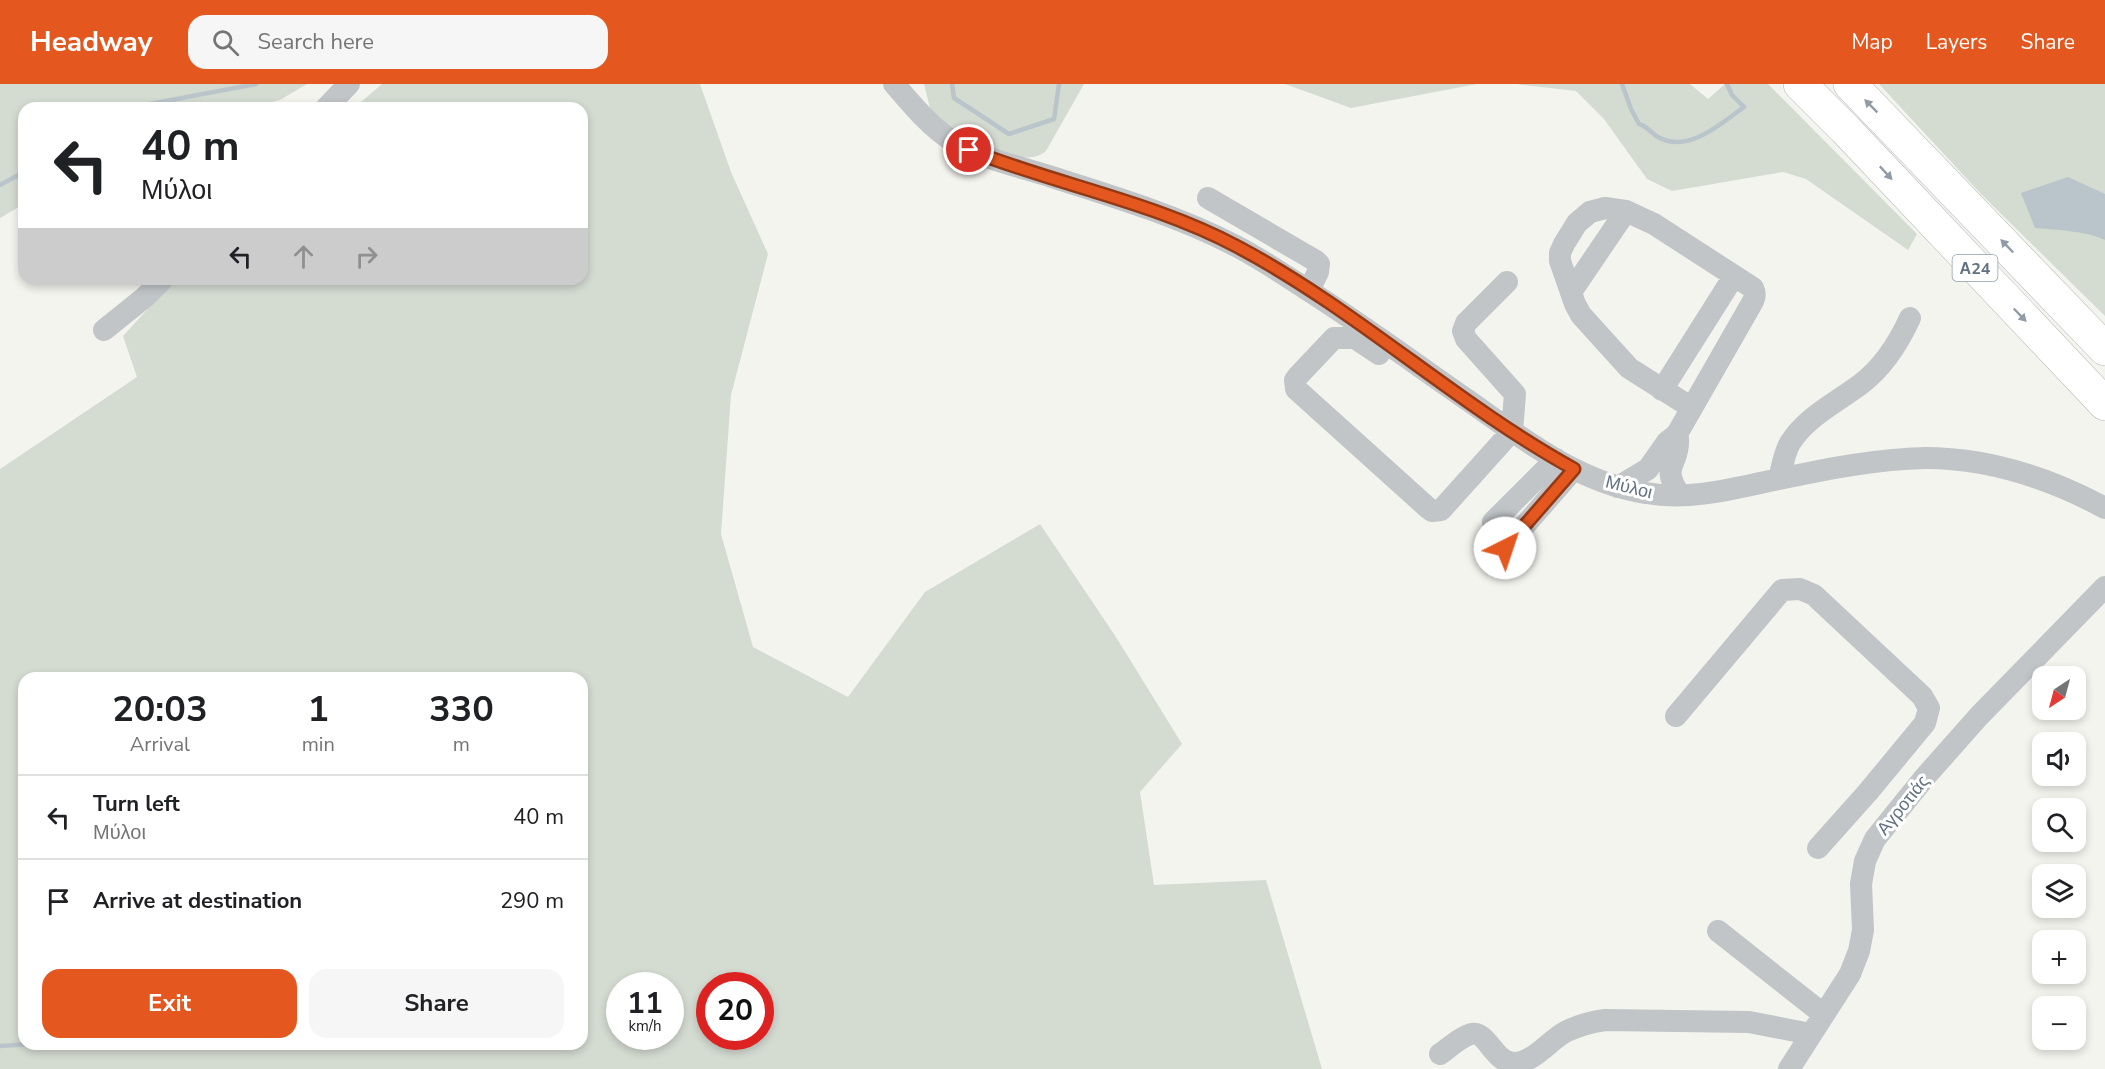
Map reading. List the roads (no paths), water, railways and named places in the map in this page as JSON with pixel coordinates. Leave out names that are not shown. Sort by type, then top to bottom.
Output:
[{"type":"highway","name":"Α24","points":[[1800,84],[2105,404]]},
{"type":"highway","name":"Α24","points":[[1850,84],[2105,349]]},
{"type":"street","points":[[332,102],[349,84]]},
{"type":"street","name":"Μύλοι","points":[[894,84],[935,129],[961,147],[1120,200],[1207,232],[1248,252],[1308,290],[1508,436],[1618,487],[1653,495],[1680,495],[1722,490],[1883,462],[1926,458],[1990,465],[2062,486],[2105,508]]},
{"type":"street","points":[[1208,198],[1316,261],[1319,264],[1318,272],[1308,290]]},
{"type":"street","points":[[1618,487],[1639,476],[1652,465],[1667,442],[1677,434],[1692,408],[1755,298],[1753,288],[1654,224],[1626,211],[1605,208],[1590,212],[1570,232],[1560,256],[1570,292],[1581,315],[1623,362],[1642,378],[1692,408]]},
{"type":"street","points":[[1570,292],[1626,211]]},
{"type":"street","points":[[1662,390],[1734,276]]},
{"type":"street","points":[[1507,282],[1466,323],[1463,331],[1466,339],[1515,394],[1508,436],[1441,510],[1432,511],[1299,393],[1295,380],[1331,339],[1339,337],[1355,339],[1508,436]]},
{"type":"street","points":[[104,330],[157,285]]},
{"type":"street","points":[[1779,479],[1787,450],[1800,430],[1867,378],[1893,347],[1910,318]]},
{"type":"street","points":[[1677,434],[1678,446],[1669,474],[1672,484],[1680,495]]},
{"type":"street","points":[[1493,522],[1565,464]]},
{"type":"street","points":[[1505,548],[1565,464]]},
{"type":"street","name":"Αγροτιάς","points":[[1789,1069],[1850,974],[1859,951],[1863,930],[1861,884],[1865,861],[1875,839],[1979,716],[2105,587]]},
{"type":"street","points":[[1676,716],[1782,590],[1793,588],[1814,595],[1922,696],[1929,708],[1925,723],[1818,848]]},
{"type":"street","points":[[1868,792],[1894,815]]},
{"type":"street","points":[[1718,931],[1823,1014]]},
{"type":"street","points":[[1440,1054],[1475,1034],[1482,1037],[1504,1061],[1521,1062],[1566,1031],[1592,1022],[1611,1020],[1749,1022],[1811,1034]]},
{"type":"waterway","points":[[161,102],[256,84]]},
{"type":"waterway","points":[[952,84],[954,98],[1009,134],[1054,119],[1059,84]]},
{"type":"waterway","points":[[1622,84],[1639,124],[1658,137],[1681,142],[1715,128],[1744,107],[1732,95],[1727,84]]},
{"type":"waterway","points":[[0,185],[18,175]]},
{"type":"waterway","points":[[0,1046],[18,1045]]}]
